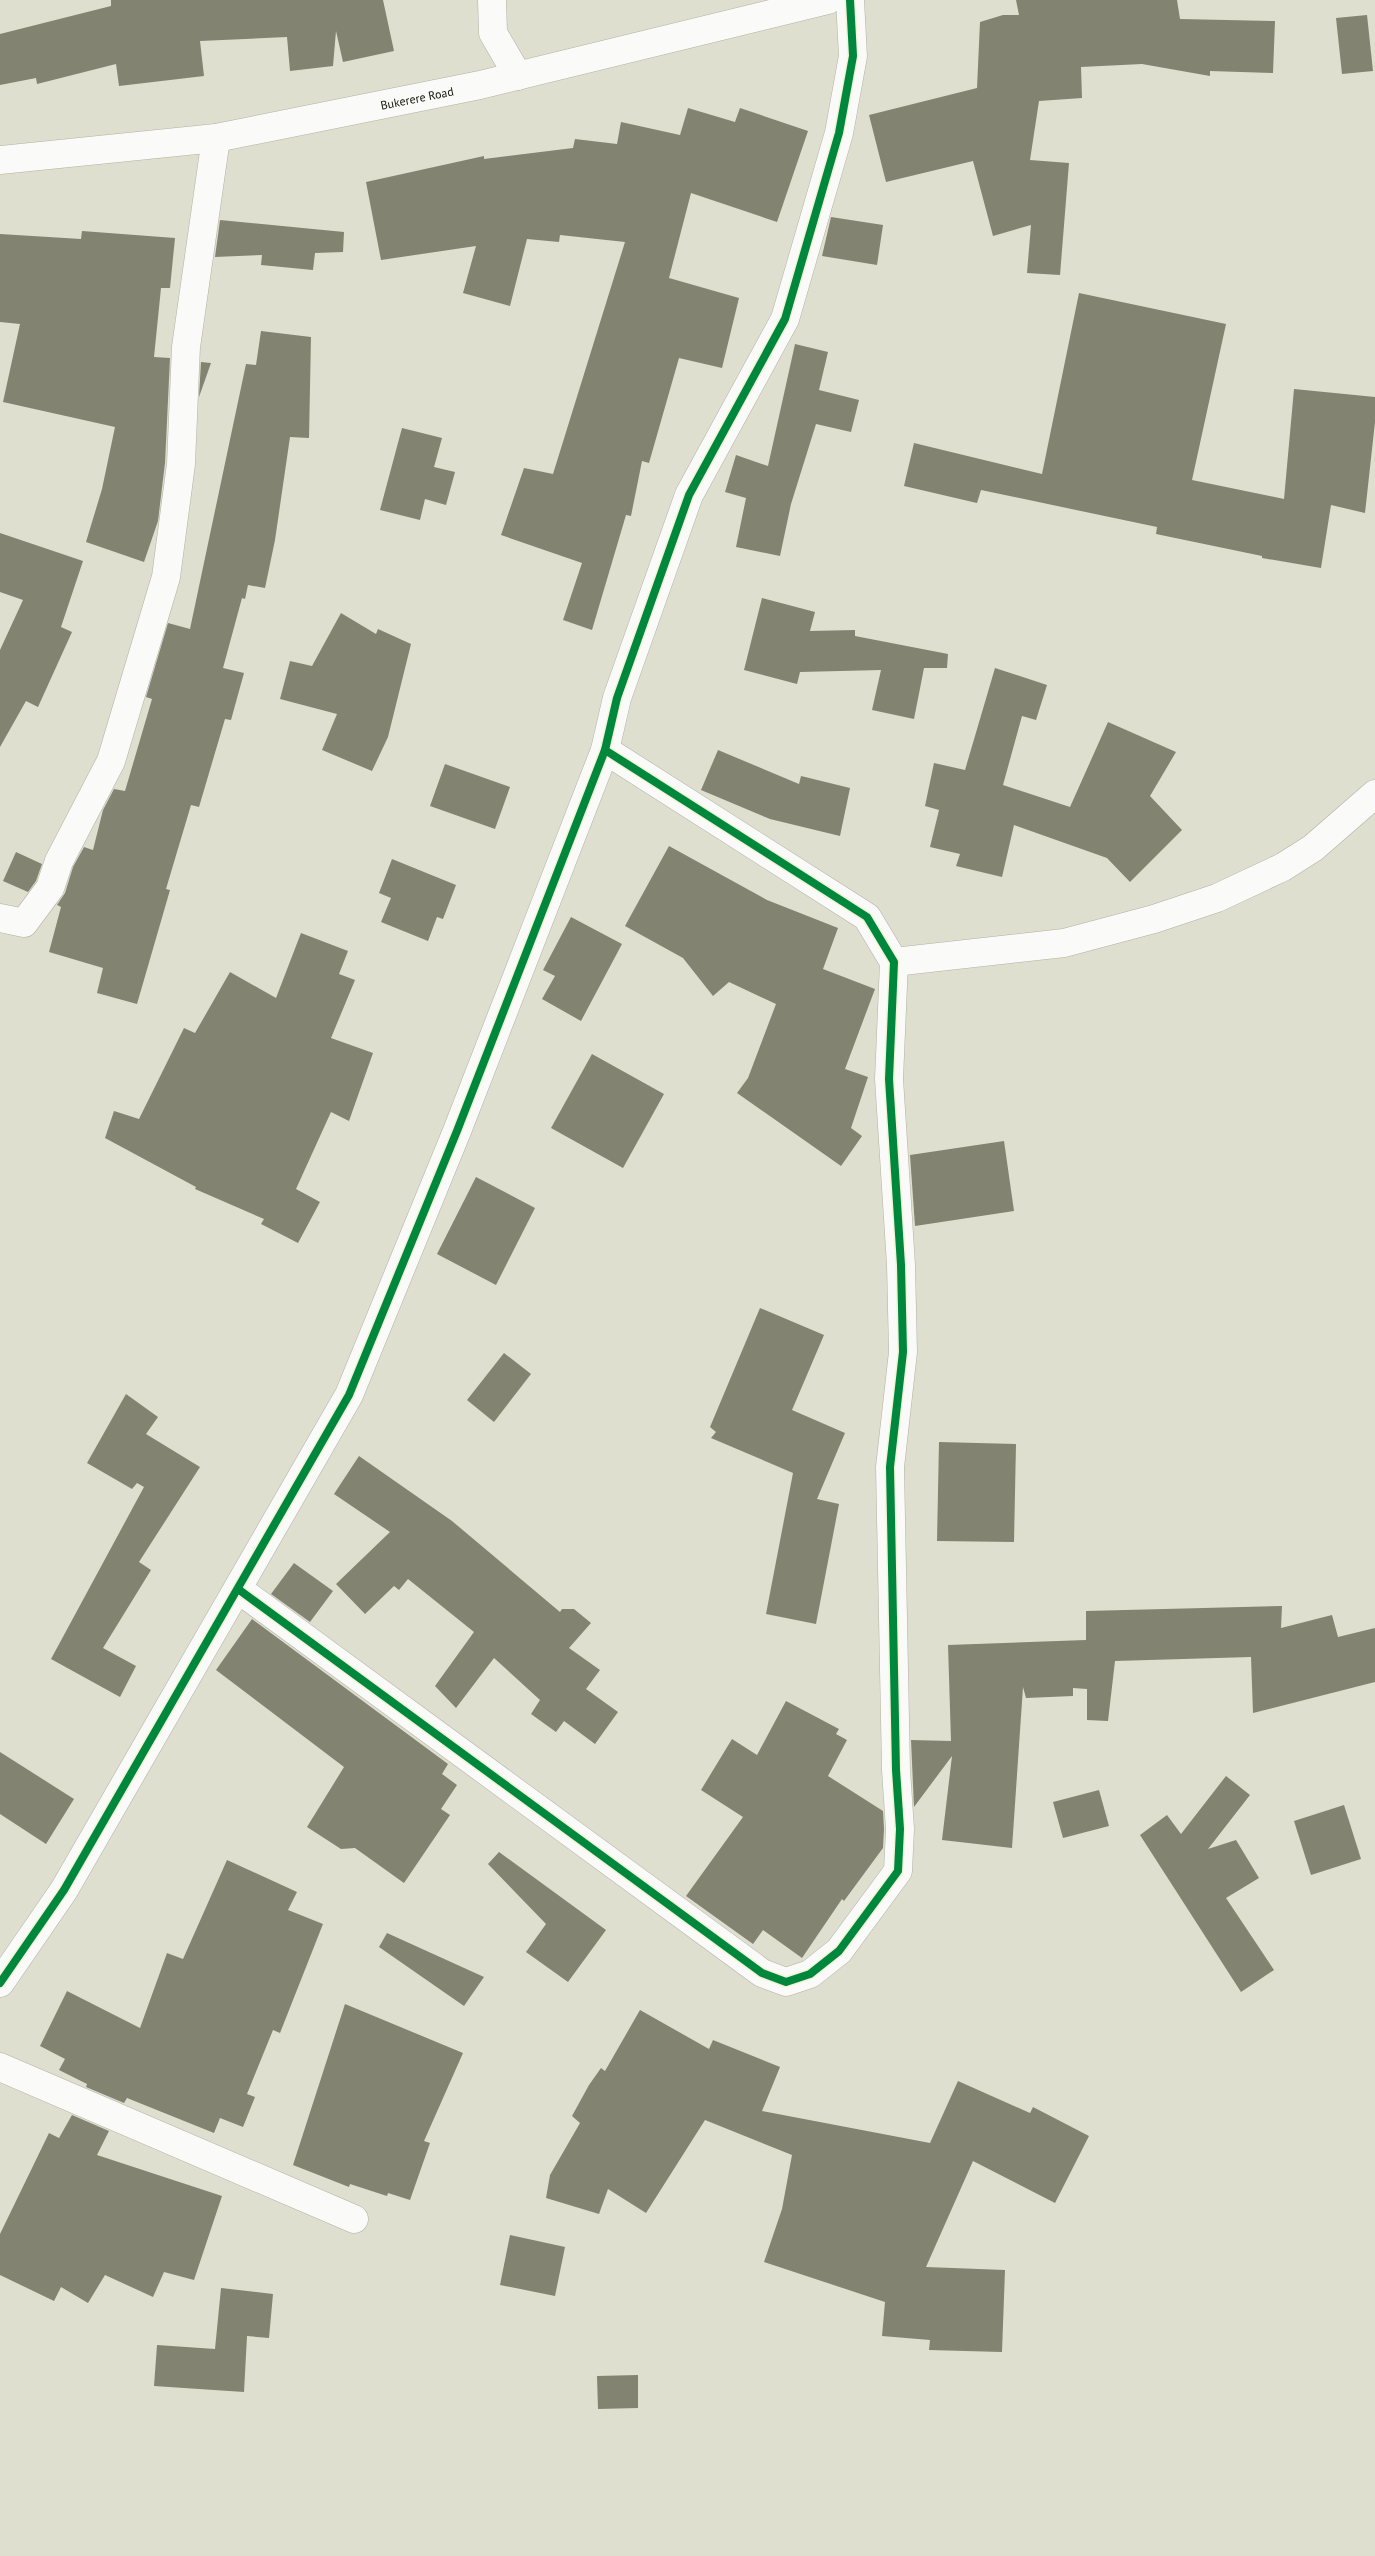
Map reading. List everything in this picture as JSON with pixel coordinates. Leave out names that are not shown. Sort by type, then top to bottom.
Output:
[{"type":"street","points":[[492,0],[493,33],[518,76]]},
{"type":"street","name":"Bukerere Road","points":[[0,160],[216,138],[518,76],[828,0]]},
{"type":"street","points":[[0,1983],[64,1890],[349,1395],[457,1131],[605,750],[617,698],[689,495],[785,319],[839,133],[852,56],[850,0]]},
{"type":"street","points":[[0,918],[24,923],[50,888],[60,861],[111,761],[166,576],[181,464],[186,347],[216,138]]},
{"type":"street","points":[[238,1588],[762,1973],[786,1982],[810,1974],[838,1951],[898,1871],[900,1829],[896,1770],[890,1467],[903,1352],[901,1265],[889,1079],[894,962],[867,917],[605,750]]},
{"type":"street","points":[[894,962],[1064,943],[1217,898],[1283,867],[1313,848],[1375,794]]},
{"type":"street","points":[[0,2066],[354,2218]]},
{"type":"building","points":[[111,0],[383,0],[394,51],[343,62],[336,31],[333,66],[290,71],[287,37],[200,41],[204,76],[119,86],[116,64],[37,84],[36,78],[0,85],[0,34],[111,6]]},
{"type":"building","points":[[1016,0],[1177,0],[1180,19],[1275,21],[1273,73],[1210,71],[1210,76],[1142,64],[1081,67],[1082,98],[1039,101],[1030,160],[1069,163],[1060,275],[1027,273],[1031,225],[993,236],[973,161],[886,182],[869,115],[977,88],[980,22],[1003,15],[1019,15]]},
{"type":"building","points":[[1367,15],[1373,71],[1342,74],[1336,18]]},
{"type":"building","points":[[688,108],[735,122],[740,108],[808,131],[777,222],[691,193],[669,278],[739,298],[722,368],[679,358],[649,463],[642,461],[631,516],[626,515],[592,630],[563,620],[582,563],[501,535],[524,468],[553,474],[625,242],[560,235],[559,242],[527,239],[510,306],[463,293],[476,246],[381,260],[366,182],[484,156],[484,159],[573,148],[575,139],[617,144],[621,122],[680,135]]},
{"type":"building","points":[[831,217],[883,225],[877,265],[822,256]]},
{"type":"building","points":[[220,220],[344,232],[343,252],[315,253],[313,270],[261,265],[262,255],[215,257]]},
{"type":"building","points":[[82,231],[175,238],[170,288],[161,288],[154,357],[170,358],[165,463],[158,521],[144,562],[86,542],[102,489],[115,427],[3,402],[20,324],[0,322],[0,234],[81,239]]},
{"type":"building","points":[[1079,293],[1226,324],[1192,480],[1284,499],[1294,389],[1375,397],[1375,422],[1365,513],[1331,505],[1321,568],[1262,558],[1262,556],[1156,534],[1157,527],[981,490],[977,503],[904,486],[914,443],[1042,474]]},
{"type":"building","points":[[261,331],[311,337],[309,438],[290,437],[275,540],[265,588],[248,585],[245,599],[242,598],[223,668],[244,673],[231,720],[225,719],[199,807],[191,805],[166,889],[170,890],[137,1004],[97,993],[103,968],[49,952],[61,907],[57,905],[65,893],[73,867],[84,847],[93,850],[103,810],[114,789],[125,791],[152,699],[146,697],[168,623],[190,629],[246,364],[256,365]]},
{"type":"building","points":[[795,344],[828,352],[819,390],[859,400],[851,432],[816,424],[791,504],[780,556],[736,547],[746,498],[725,492],[736,455],[768,466]]},
{"type":"building","points":[[201,362],[211,363],[199,397]]},
{"type":"building","points":[[402,428],[442,438],[434,467],[455,472],[446,505],[425,499],[420,520],[380,510]]},
{"type":"building","points":[[0,533],[83,561],[61,627],[72,632],[38,707],[26,701],[0,747],[0,650],[23,600],[0,592]]},
{"type":"building","points":[[762,598],[815,612],[810,631],[855,630],[855,636],[948,654],[947,668],[924,668],[914,719],[872,710],[881,670],[800,672],[797,684],[744,670]]},
{"type":"building","points":[[341,613],[376,634],[378,629],[411,644],[388,737],[372,771],[322,750],[337,714],[280,699],[290,661],[312,666]]},
{"type":"building","points":[[995,668],[1047,685],[1036,720],[1022,716],[1003,785],[1070,807],[1108,722],[1176,752],[1150,796],[1182,830],[1130,882],[1107,858],[1014,825],[1002,877],[956,866],[960,854],[930,847],[939,810],[925,806],[934,763],[965,770]]},
{"type":"building","points":[[718,750],[799,784],[801,776],[850,788],[840,836],[770,819],[701,790]]},
{"type":"building","points":[[445,764],[510,787],[495,829],[430,806]]},
{"type":"building","points":[[669,846],[767,900],[838,928],[823,969],[875,989],[845,1069],[868,1077],[851,1128],[862,1136],[841,1166],[737,1093],[748,1078],[776,1004],[729,982],[713,996],[683,958],[625,926]]},
{"type":"building","points":[[16,852],[42,864],[36,881],[28,892],[3,881]]},
{"type":"building","points":[[392,859],[456,885],[443,919],[437,917],[428,941],[381,922],[391,898],[379,893]]},
{"type":"building","points":[[571,917],[622,944],[581,1021],[542,999],[555,976],[543,970]]},
{"type":"building","points":[[301,933],[348,951],[339,974],[355,980],[331,1038],[373,1053],[349,1121],[331,1112],[296,1189],[320,1202],[298,1243],[261,1224],[264,1219],[195,1189],[196,1187],[105,1138],[114,1111],[139,1119],[184,1028],[195,1033],[230,972],[276,998]]},
{"type":"building","points":[[592,1054],[664,1094],[623,1168],[551,1128]]},
{"type":"building","points":[[1004,1141],[1014,1211],[915,1226],[910,1155]]},
{"type":"building","points":[[476,1177],[535,1208],[496,1285],[437,1254]]},
{"type":"building","points":[[760,1308],[824,1335],[792,1410],[845,1433],[817,1499],[839,1504],[816,1624],[766,1614],[793,1473],[711,1438],[716,1432],[710,1427]]},
{"type":"building","points":[[504,1353],[531,1374],[494,1422],[467,1400]]},
{"type":"building","points":[[126,1394],[158,1417],[146,1434],[200,1467],[139,1562],[151,1570],[103,1648],[136,1666],[120,1697],[51,1659],[144,1487],[137,1483],[132,1489],[87,1463]]},
{"type":"building","points":[[939,1442],[1016,1444],[1014,1542],[937,1541]]},
{"type":"building","points":[[359,1456],[452,1521],[560,1612],[562,1609],[574,1609],[591,1623],[569,1648],[600,1670],[586,1689],[618,1712],[595,1744],[564,1721],[556,1732],[531,1714],[540,1700],[494,1658],[456,1708],[435,1686],[474,1632],[408,1579],[399,1590],[394,1586],[365,1614],[336,1584],[390,1532],[334,1494]]},
{"type":"building","points":[[294,1563],[333,1591],[310,1622],[271,1594]]},
{"type":"building","points":[[1282,1606],[1281,1628],[1332,1615],[1338,1637],[1375,1628],[1375,1682],[1253,1713],[1251,1657],[1115,1661],[1108,1721],[1087,1720],[1087,1689],[1073,1688],[1073,1696],[1026,1698],[1023,1687],[1012,1848],[942,1840],[952,1756],[914,1807],[911,1740],[951,1741],[948,1645],[1086,1640],[1086,1611]]},
{"type":"building","points":[[252,1619],[448,1764],[442,1774],[457,1785],[441,1809],[450,1815],[404,1883],[355,1848],[341,1849],[307,1827],[344,1767],[216,1670]]},
{"type":"building","points":[[786,1701],[839,1729],[836,1734],[847,1740],[828,1776],[883,1811],[883,1848],[844,1901],[842,1899],[802,1958],[763,1930],[753,1944],[686,1896],[743,1817],[701,1790],[732,1739],[757,1755]]},
{"type":"building","points":[[0,1752],[74,1799],[46,1844],[0,1814]]},
{"type":"building","points":[[1226,1776],[1250,1795],[1208,1849],[1236,1840],[1259,1878],[1226,1898],[1274,1970],[1241,1992],[1140,1835],[1167,1815],[1181,1834]]},
{"type":"building","points":[[1099,1790],[1109,1826],[1063,1838],[1053,1802]]},
{"type":"building","points":[[1344,1805],[1361,1859],[1311,1875],[1294,1821]]},
{"type":"building","points":[[499,1852],[606,1930],[568,1982],[526,1952],[546,1924],[488,1864]]},
{"type":"building","points":[[227,1860],[297,1892],[288,1910],[323,1924],[280,2033],[273,2030],[247,2094],[255,2097],[243,2127],[220,2118],[214,2133],[127,2098],[124,2103],[86,2087],[87,2084],[59,2070],[65,2059],[40,2046],[67,1991],[140,2028],[167,1953],[183,1959]]},
{"type":"building","points":[[387,1933],[484,1977],[464,2006],[379,1947]]},
{"type":"building","points":[[345,2004],[463,2053],[424,2141],[430,2143],[410,2200],[388,2193],[387,2196],[350,2184],[349,2187],[293,2165]]},
{"type":"building","points":[[640,2010],[709,2049],[713,2040],[780,2067],[762,2111],[930,2143],[958,2081],[1030,2113],[1033,2107],[1089,2136],[1055,2203],[973,2161],[926,2267],[1005,2270],[1002,2352],[929,2350],[930,2340],[882,2336],[885,2302],[764,2262],[782,2209],[792,2155],[705,2120],[646,2213],[608,2189],[599,2214],[546,2198],[550,2175],[580,2123],[572,2116],[601,2068],[605,2071]]},
{"type":"building","points":[[72,2115],[109,2131],[97,2155],[222,2196],[194,2280],[164,2272],[153,2297],[105,2275],[88,2303],[61,2287],[54,2301],[0,2275],[0,2234],[49,2133],[59,2138]]},
{"type":"building","points":[[510,2235],[565,2247],[555,2296],[500,2285]]},
{"type":"building","points":[[221,2288],[273,2294],[269,2338],[247,2336],[244,2392],[154,2386],[157,2345],[215,2349]]},
{"type":"building","points":[[638,2375],[638,2408],[598,2409],[597,2376]]},
{"type":"cycle path","points":[[0,1983],[64,1890],[349,1395],[457,1131],[605,750],[617,698],[689,495],[785,319],[839,133],[853,56],[850,0]]},
{"type":"cycle path","points":[[238,1589],[762,1973],[786,1982],[810,1974],[839,1951],[898,1871],[900,1829],[896,1770],[890,1467],[903,1352],[901,1265],[889,1079],[894,962],[867,917],[605,750]]}]
